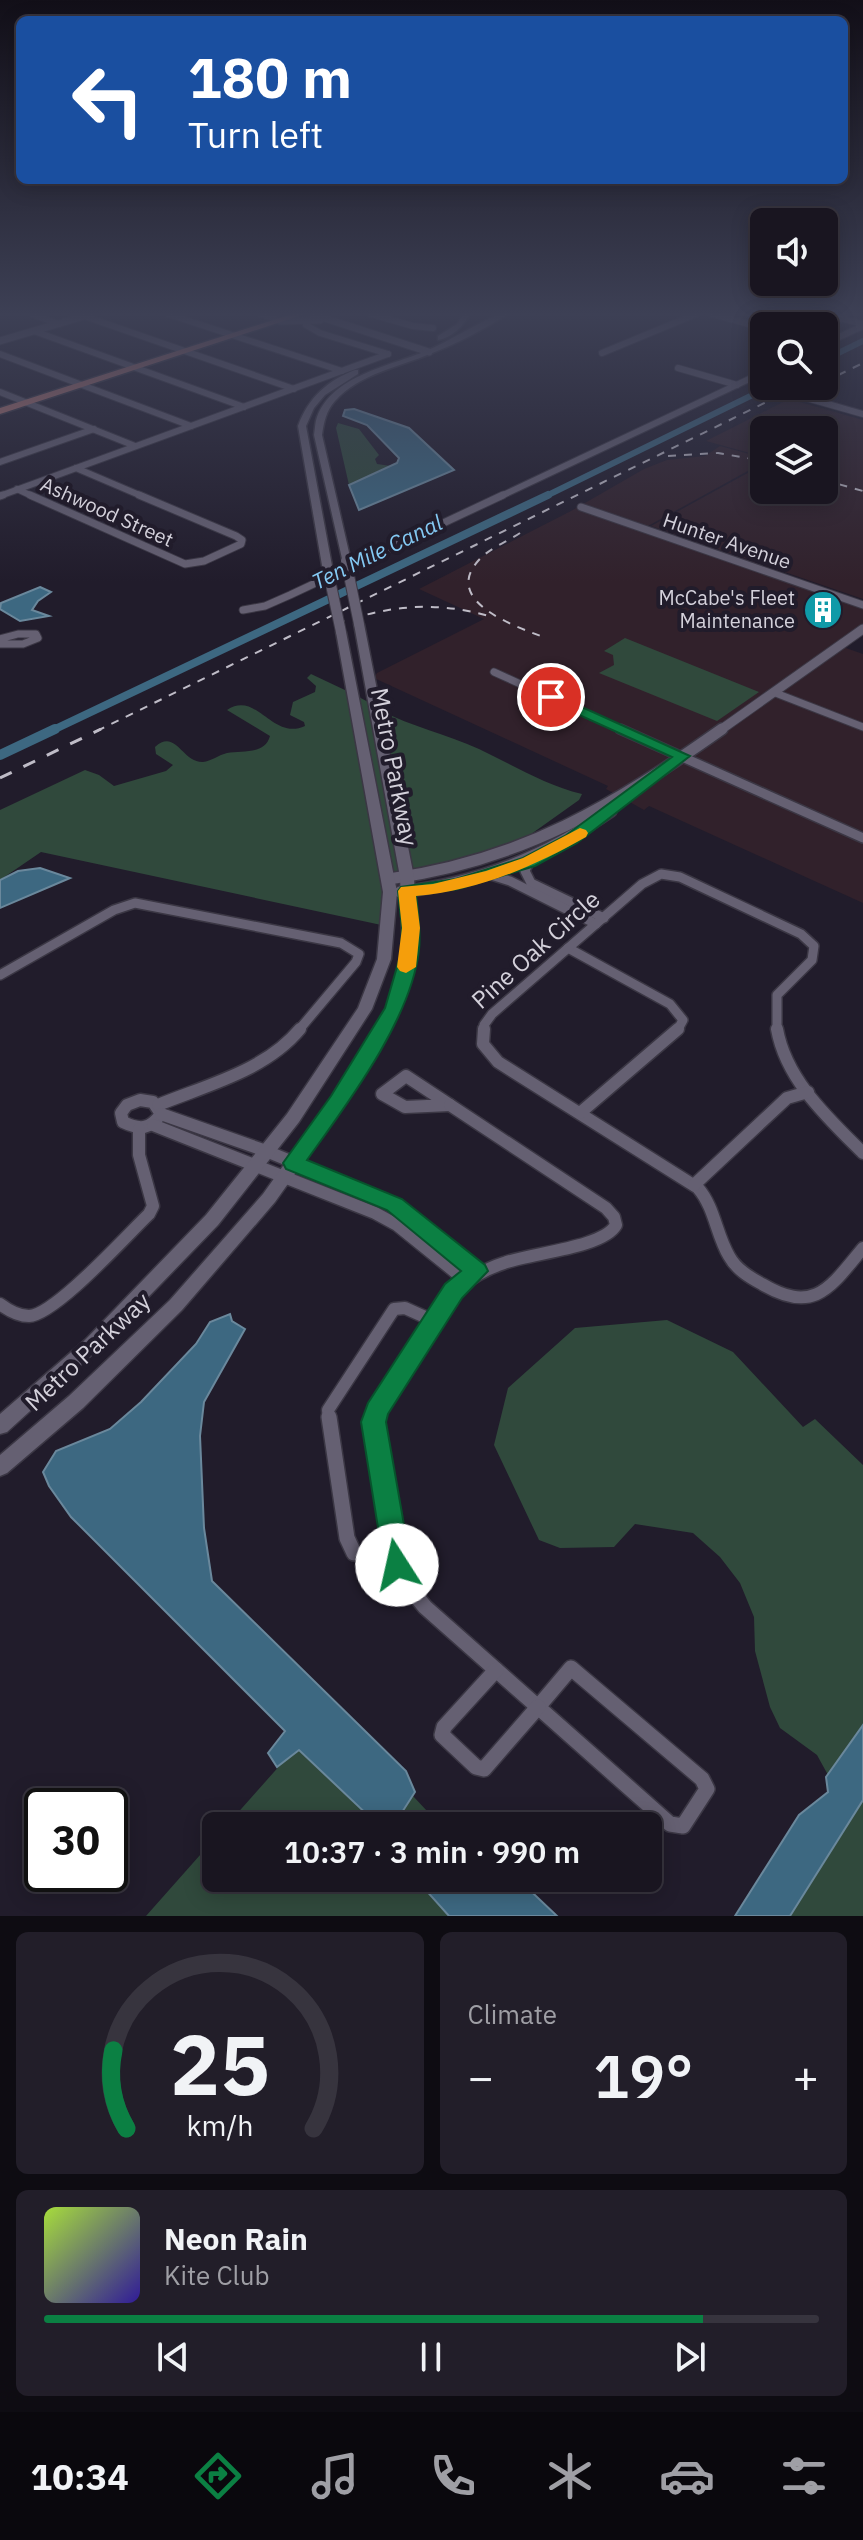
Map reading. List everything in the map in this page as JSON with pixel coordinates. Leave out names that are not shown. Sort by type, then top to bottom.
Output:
[{"type":"main road","points":[[0,411],[23,403]]},
{"type":"main road","name":"Metro Parkway","points":[[0,1426],[141,1296],[212,1220],[293,1118],[365,1009],[384,959],[390,886],[302,432],[307,411],[313,403]]},
{"type":"main road","name":"Metro Parkway","points":[[0,1467],[76,1402],[176,1305],[288,1171],[338,1101],[394,1008],[410,953],[407,884],[368,669],[318,435],[318,422],[329,403]]},
{"type":"street","points":[[31,403],[136,446]]},
{"type":"street","points":[[130,403],[191,426]]},
{"type":"street","points":[[234,403],[244,407]]},
{"type":"street","points":[[0,496],[254,403]]},
{"type":"street","points":[[243,610],[265,606],[290,595],[698,403]]},
{"type":"street","points":[[826,403],[863,414]]},
{"type":"street","points":[[0,462],[94,429]]},
{"type":"street","name":"Ashwood Street","points":[[17,489],[185,564],[210,559],[241,544],[242,540],[76,468]]},
{"type":"street","name":"Hunter Avenue","points":[[581,507],[863,605]]},
{"type":"street","points":[[407,884],[433,889],[491,875],[529,862],[571,840],[634,790],[863,629]]},
{"type":"street","points":[[494,672],[863,838]]},
{"type":"street","points":[[773,692],[863,727]]},
{"type":"street","points":[[390,886],[498,858],[579,821],[634,790]]},
{"type":"street","points":[[571,840],[582,828],[583,823],[579,821]]},
{"type":"street","points":[[527,886],[525,871],[529,862]]},
{"type":"street","name":"Pine Oak Circle","points":[[863,1153],[808,1092],[783,1056],[775,1003],[781,990],[815,955],[810,941],[680,877],[667,874],[650,877],[492,1014],[482,1032],[487,1051],[498,1062],[694,1185],[709,1202],[731,1260],[746,1274],[785,1298],[806,1301],[822,1295],[863,1248]]},
{"type":"street","points":[[491,875],[527,886],[600,921]]},
{"type":"street","points":[[0,975],[114,910],[135,903],[341,943],[359,954],[356,962],[285,1047],[267,1060],[159,1109],[146,1127],[139,1155],[153,1206],[149,1214],[51,1309],[29,1316],[10,1311],[0,1304]]},
{"type":"street","points":[[568,948],[670,1004],[683,1020],[677,1032],[580,1113]]},
{"type":"street","points":[[451,1105],[407,1108],[397,1106],[382,1094],[406,1076],[451,1105],[606,1208],[615,1215],[617,1223],[614,1231],[601,1239],[471,1276],[454,1291],[434,1321],[373,1422],[397,1565],[410,1592],[538,1708],[670,1824],[683,1826],[707,1789],[702,1779],[571,1668],[538,1708],[484,1769],[476,1767],[442,1735],[444,1727],[496,1670]]},
{"type":"street","points":[[694,1185],[787,1098],[808,1092]]},
{"type":"street","points":[[288,1171],[254,1167],[146,1127],[123,1122],[124,1108],[140,1100],[266,1151],[288,1171],[385,1219],[471,1276]]},
{"type":"street","points":[[354,1553],[347,1538],[328,1410],[394,1309],[405,1308],[434,1321]]},
{"type":"shaded area","points":[[780,403],[805,403],[863,420],[863,599],[651,526],[750,472],[750,504],[838,504],[838,416],[755,416]]},
{"type":"shaded area","points":[[750,419],[750,453],[706,441]]},
{"type":"shaded area","points":[[720,446],[750,454],[750,470],[648,526],[863,601],[863,625],[843,647],[863,654],[863,903],[649,806],[644,810],[628,801],[636,792],[617,795],[606,789],[608,786],[374,678],[377,673],[484,619],[419,589],[571,511],[644,469],[667,460],[705,456]]},
{"type":"green space","points":[[338,423],[359,429],[379,455],[375,459],[377,464],[391,466],[349,485],[336,428]]},
{"type":"green space","points":[[625,638],[759,692],[717,721],[599,673],[614,665],[613,655],[604,651]]},
{"type":"green space","points":[[311,674],[347,691],[384,879],[386,926],[41,852],[0,880],[0,810],[85,770],[114,786],[166,771],[173,765],[156,754],[155,747],[162,742],[168,741],[196,761],[203,762],[227,753],[258,749],[270,736],[227,710],[247,706],[283,727],[293,729],[305,726],[304,722],[290,715],[293,702],[315,692],[316,686],[307,678]]},
{"type":"green space","points":[[357,696],[370,703],[401,875],[394,875]]},
{"type":"green space","points":[[380,710],[582,794],[579,800],[506,852],[412,874]]},
{"type":"green space","points":[[667,1320],[733,1352],[803,1427],[815,1419],[863,1465],[863,1725],[828,1775],[817,1755],[780,1728],[770,1707],[755,1651],[754,1617],[740,1583],[720,1557],[693,1533],[635,1524],[614,1547],[560,1548],[539,1540],[494,1445],[508,1388],[575,1328]]},
{"type":"green space","points":[[298,1750],[364,1812],[238,1812],[282,1763]]},
{"type":"green space","points":[[413,1796],[428,1812],[402,1812]]},
{"type":"green space","points":[[863,1800],[863,1916],[790,1916]]},
{"type":"green space","points":[[202,1853],[202,1892],[427,1892],[449,1916],[146,1916]]},
{"type":"water","points":[[354,409],[409,428],[454,470],[359,510],[349,485],[397,463],[399,458],[367,425],[343,416],[345,410]]},
{"type":"water","points":[[40,587],[51,592],[38,601],[32,610],[49,616],[20,621],[0,609],[1,603]]},
{"type":"water","points":[[40,868],[70,878],[0,908],[0,880],[18,871]]},
{"type":"water","points":[[230,1314],[232,1321],[245,1329],[204,1402],[200,1436],[204,1528],[212,1581],[406,1771],[415,1792],[402,1812],[364,1812],[299,1750],[277,1767],[268,1753],[285,1731],[71,1517],[43,1472],[56,1451],[110,1429],[141,1402],[196,1344],[210,1322]]},
{"type":"water","points":[[863,1725],[863,1800],[790,1916],[735,1916],[799,1815],[828,1792],[826,1777]]},
{"type":"water","points":[[427,1892],[532,1892],[557,1916],[449,1916]]},
{"type":"waterway","name":"Ten Mile Canal","points":[[544,497],[735,403]]},
{"type":"waterway","name":"Ten Mile Canal","points":[[51,731],[548,495]]},
{"type":"waterway","name":"Ten Mile Canal","points":[[0,755],[55,729]]},
{"type":"railway","points":[[97,731],[764,403]]},
{"type":"railway","points":[[668,456],[718,453],[750,459]]},
{"type":"railway","points":[[838,484],[863,491]]},
{"type":"railway","points":[[520,533],[482,556],[469,576],[469,589],[476,600],[502,620],[546,638]]},
{"type":"railway","points":[[337,624],[412,607],[450,608],[489,616]]},
{"type":"railway","points":[[0,778],[101,729]]},
{"type":"slow traffic","points":[[406,967],[411,928],[407,891],[433,889],[491,875],[529,862],[580,833]]},
{"type":"place","name":"McCabe's Fleet Maintenance","points":[[823,610]]},
{"type":"route","points":[[397,1565],[373,1422],[454,1291],[477,1271],[394,1205],[293,1163],[338,1101],[394,1008],[410,953],[407,891],[458,884],[529,862],[571,840],[683,756],[551,697]]}]
